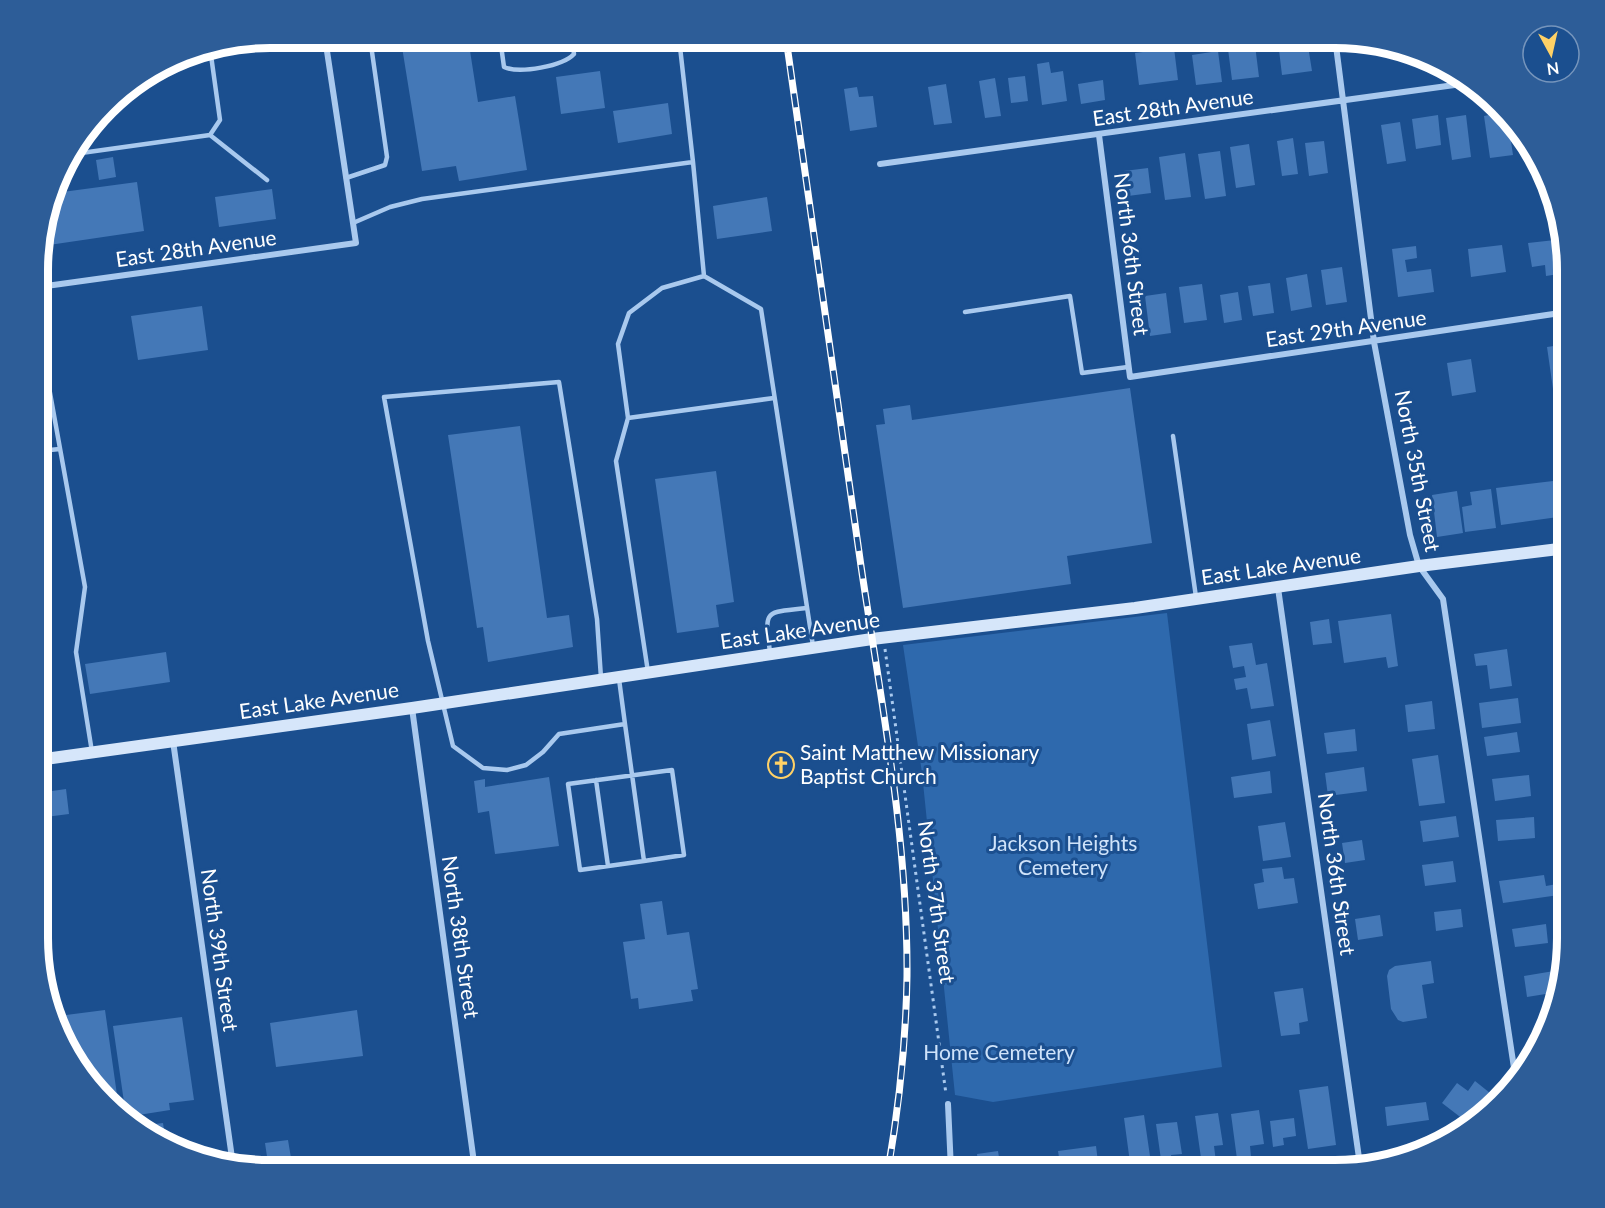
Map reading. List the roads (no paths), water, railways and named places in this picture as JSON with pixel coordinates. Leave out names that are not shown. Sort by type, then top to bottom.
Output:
[{"type":"street","points":[[326,48],[353,223]]},
{"type":"street","name":"North 35th Street","points":[[1337,48],[1374,342],[1410,535],[1419,566],[1443,599],[1514,1069]]},
{"type":"street","name":"East 28th Avenue","points":[[880,164],[1458,85]]},
{"type":"street","name":"North 36th Street","points":[[1099,135],[1130,377]]},
{"type":"street","name":"East 28th Avenue","points":[[48,286],[356,243],[353,223]]},
{"type":"street","name":"East 29th Avenue","points":[[1130,377],[1557,314]]},
{"type":"street","name":"East Lake Avenue","points":[[48,759],[442,704],[884,638],[1196,600],[1419,566],[1557,549]]},
{"type":"street","name":"North 36th Street","points":[[1278,588],[1359,1159]]},
{"type":"street","name":"North 38th Street","points":[[412,708],[474,1160]]},
{"type":"street","name":"North 39th Street","points":[[173,741],[232,1157]]},
{"type":"street","points":[[948,1104],[951,1160]]},
{"type":"lane","points":[[346,178],[385,165],[387,157],[371,48]]},
{"type":"lane","points":[[501,48],[504,68],[514,72],[567,62],[574,54],[573,48]]},
{"type":"lane","points":[[680,48],[704,276]]},
{"type":"lane","points":[[210,135],[219,120],[211,57]]},
{"type":"lane","points":[[83,151],[210,135],[267,180]]},
{"type":"lane","points":[[353,223],[390,207],[422,199],[693,162]]},
{"type":"lane","points":[[648,673],[616,460],[628,418],[618,344],[629,314],[662,288],[704,276],[761,309],[814,648]]},
{"type":"lane","points":[[965,312],[1070,296],[1082,373],[1128,368]]},
{"type":"lane","points":[[48,382],[85,587],[76,651],[92,752]]},
{"type":"lane","points":[[602,680],[597,618],[559,382],[384,397],[428,641],[453,746],[483,768],[507,770],[526,765],[543,752],[559,734],[625,724]]},
{"type":"lane","points":[[628,418],[774,398]]},
{"type":"lane","points":[[1173,436],[1196,600]]},
{"type":"lane","points":[[48,450],[60,449]]},
{"type":"lane","points":[[771,655],[766,622],[768,616],[773,612],[807,608]]},
{"type":"lane","points":[[619,678],[644,861]]},
{"type":"lane","points":[[672,770],[684,855],[580,870],[568,784],[596,780],[672,770]]},
{"type":"lane","points":[[596,780],[608,866]]},
{"type":"railway","points":[[787,48],[885,719],[903,873],[907,976],[905,1025],[899,1098],[890,1160]]},
{"type":"place","name":"Saint Matthew Missionary Baptist Church","points":[[781,765]]},
{"type":"park label","name":"Jackson Heights Cemetery","points":[[1063,856]]},
{"type":"park label","name":"Home Cemetery","points":[[999,1053]]}]
